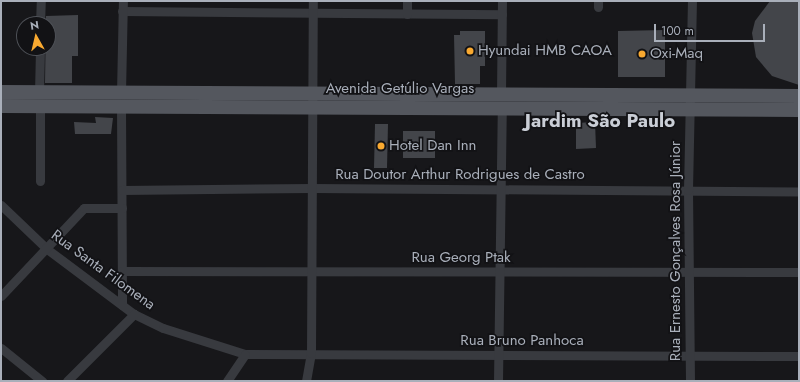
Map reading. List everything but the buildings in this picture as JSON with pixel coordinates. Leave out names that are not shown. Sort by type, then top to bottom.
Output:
[{"type":"main road","name":"Avenida Getúlio Vargas","points":[[1,92],[40,99],[502,100],[691,95],[799,96]]},
{"type":"main road","name":"Avenida Getúlio Vargas","points":[[1,106],[40,99]]},
{"type":"main road","name":"Avenida Getúlio Vargas","points":[[502,100],[691,110],[799,110]]},
{"type":"street","points":[[40,16],[41,1]]},
{"type":"street","points":[[122,304],[121,99],[123,1]]},
{"type":"street","points":[[215,1],[215,11]]},
{"type":"street","points":[[306,381],[311,353],[313,1]]},
{"type":"street","points":[[407,1],[407,14]]},
{"type":"street","points":[[498,381],[497,355],[502,190],[502,1]]},
{"type":"street","name":"Rua Ernesto Gonçalves Rosa Júnior","points":[[690,381],[688,190],[691,110],[692,1]]},
{"type":"street","points":[[122,11],[215,11],[313,14],[502,14]]},
{"type":"street","points":[[40,56],[40,181]]},
{"type":"street","name":"Rua Doutor Arthur Rodrigues de Castro","points":[[122,190],[312,188],[799,191]]},
{"type":"street","name":"Rua Santa Filomena","points":[[1,205],[47,249],[134,314],[163,328],[245,354]]},
{"type":"street","points":[[1,296],[47,249],[84,208],[122,208]]},
{"type":"street","name":"Rua Georg Ptak","points":[[122,271],[799,272]]},
{"type":"street","points":[[67,381],[134,314]]},
{"type":"street","points":[[1,348],[42,381]]},
{"type":"street","name":"Rua Bruno Panhoca","points":[[245,354],[311,353],[799,356]]},
{"type":"street","points":[[227,381],[245,354]]},
{"type":"place","name":"Hyundai HMB CAOA","points":[[470,51]]},
{"type":"place","name":"Oxi-Maq","points":[[642,54]]},
{"type":"place","name":"Hotel Dan Inn","points":[[381,146]]},
{"type":"district","name":"Jardim São Paulo","points":[[600,121]]}]
